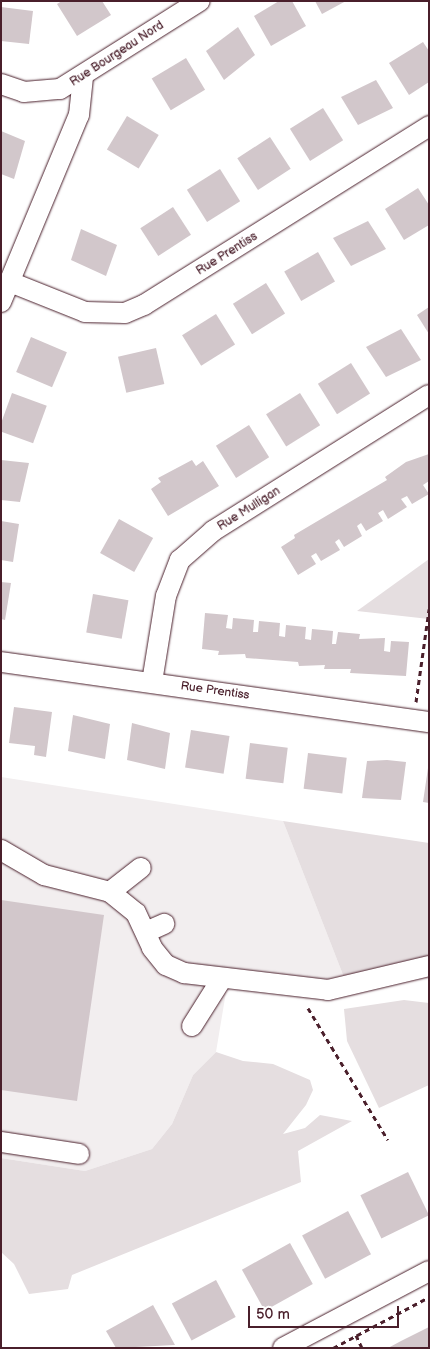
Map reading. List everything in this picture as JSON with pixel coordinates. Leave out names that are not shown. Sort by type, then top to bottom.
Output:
[{"type":"street","name":"Rue Bourgeau Nord","points":[[1,84],[44,93],[83,78],[200,1]]},
{"type":"street","points":[[1,302],[79,115],[83,78]]},
{"type":"street","name":"Rue Prentiss","points":[[10,282],[85,312],[125,313],[144,306],[429,126]]},
{"type":"street","name":"Rue Mulligan","points":[[152,682],[166,596],[180,560],[213,531],[429,395]]},
{"type":"street","name":"Rue Prentiss","points":[[1,662],[421,721]]},
{"type":"street","points":[[1,850],[44,875],[110,892],[155,928],[166,964],[222,980],[306,990],[348,988],[429,966]]},
{"type":"street","points":[[110,892],[141,868]]},
{"type":"street","points":[[192,1026],[222,980]]},
{"type":"street","points":[[1,1142],[79,1154]]},
{"type":"street","points":[[283,1348],[429,1271]]},
{"type":"path","points":[[421,721],[429,609]]},
{"type":"path","points":[[306,990],[308,1008],[388,1140]]},
{"type":"path","points":[[333,1348],[429,1297]]},
{"type":"shaded area","points":[[429,559],[429,619],[357,611]]},
{"type":"shaded area","points":[[1,777],[283,821],[345,980],[308,984],[228,980],[216,1052],[193,1075],[172,1124],[152,1149],[85,1171],[1,1158]]},
{"type":"shaded area","points":[[283,821],[429,843],[429,957],[345,980]]},
{"type":"shaded area","points":[[404,1000],[429,1003],[429,1085],[379,1108],[347,1041],[344,1009]]},
{"type":"shaded area","points":[[216,1052],[243,1061],[273,1064],[310,1080],[313,1090],[306,1105],[283,1134],[305,1128],[320,1115],[352,1121],[298,1151],[301,1182],[72,1275],[68,1289],[29,1294],[14,1264],[1,1252],[1,1158],[85,1171],[152,1149],[172,1124],[193,1075]]},
{"type":"building","points":[[62,1],[102,1],[111,15],[77,36],[57,4]]},
{"type":"building","points":[[279,1],[292,1],[306,26],[271,46],[254,16]]},
{"type":"building","points":[[315,1],[346,1],[322,14]]},
{"type":"building","points":[[1,7],[33,11],[29,44],[1,41]]},
{"type":"building","points":[[238,27],[255,55],[224,80],[206,51]]},
{"type":"building","points":[[423,42],[429,51],[429,82],[409,95],[389,63]]},
{"type":"building","points":[[186,58],[205,90],[171,110],[152,79]]},
{"type":"building","points":[[376,80],[393,108],[358,125],[341,97]]},
{"type":"building","points":[[323,108],[343,140],[310,161],[290,129]]},
{"type":"building","points":[[127,116],[159,135],[139,168],[107,149]]},
{"type":"building","points":[[1,131],[25,141],[14,179],[1,174]]},
{"type":"building","points":[[270,137],[291,169],[258,190],[237,158]]},
{"type":"building","points":[[220,169],[240,201],[207,222],[187,190]]},
{"type":"building","points":[[418,188],[429,205],[429,225],[404,240],[385,209]]},
{"type":"building","points":[[173,207],[191,235],[158,256],[140,228]]},
{"type":"building","points":[[368,221],[386,249],[351,266],[333,238]]},
{"type":"building","points":[[81,229],[117,245],[106,276],[71,260]]},
{"type":"building","points":[[318,252],[335,281],[301,301],[284,272]]},
{"type":"building","points":[[266,283],[285,314],[252,334],[233,304]]},
{"type":"building","points":[[429,307],[429,334],[417,315]]},
{"type":"building","points":[[216,314],[235,345],[201,366],[182,335]]},
{"type":"building","points":[[401,329],[421,360],[386,377],[366,347]]},
{"type":"building","points":[[31,337],[67,352],[52,387],[16,372]]},
{"type":"building","points":[[156,348],[164,384],[126,393],[118,357]]},
{"type":"building","points":[[351,363],[370,394],[337,414],[318,384]]},
{"type":"building","points":[[12,393],[47,406],[33,443],[1,432],[1,423]]},
{"type":"building","points":[[300,393],[320,425],[286,446],[266,414]]},
{"type":"building","points":[[249,425],[269,457],[236,478],[216,446]]},
{"type":"building","points":[[429,454],[429,481],[423,485],[429,494],[412,504],[407,496],[401,499],[407,507],[388,519],[383,510],[378,513],[383,521],[366,531],[361,523],[357,526],[362,536],[344,547],[339,539],[335,542],[340,550],[321,561],[316,553],[311,556],[316,564],[298,575],[281,547],[295,538],[294,535],[387,480],[385,477],[406,462]]},
{"type":"building","points":[[1,460],[29,463],[20,502],[1,500]]},
{"type":"building","points":[[192,460],[196,466],[203,461],[219,486],[168,516],[151,489],[161,482],[158,478]]},
{"type":"building","points":[[119,519],[153,538],[134,572],[100,553]]},
{"type":"building","points":[[1,521],[19,524],[13,562],[1,560]]},
{"type":"building","points":[[1,582],[11,583],[5,620],[1,619]]},
{"type":"building","points":[[93,594],[128,600],[122,639],[86,632]]},
{"type":"building","points":[[205,613],[228,615],[226,628],[232,629],[233,618],[254,620],[253,632],[258,632],[259,621],[280,623],[279,636],[285,637],[286,625],[306,627],[305,639],[311,640],[312,629],[333,631],[332,644],[336,644],[338,632],[360,634],[359,639],[385,638],[384,651],[390,652],[391,641],[409,642],[406,676],[350,673],[351,669],[324,669],[325,665],[299,666],[298,662],[246,658],[245,654],[218,655],[219,651],[202,649]]},
{"type":"building","points":[[14,707],[52,712],[46,757],[34,755],[35,746],[9,743]]},
{"type":"building","points":[[73,715],[110,724],[105,759],[68,751]]},
{"type":"building","points":[[132,723],[170,733],[165,769],[127,760]]},
{"type":"building","points":[[191,730],[230,736],[224,774],[185,768]]},
{"type":"building","points":[[250,743],[288,748],[283,783],[246,779]]},
{"type":"building","points":[[308,753],[347,758],[342,793],[304,789]]},
{"type":"building","points":[[387,760],[406,762],[401,800],[362,798],[367,761]]},
{"type":"building","points":[[429,768],[429,803],[423,802]]},
{"type":"building","points":[[1,900],[104,915],[77,1101],[1,1090]]},
{"type":"building","points":[[408,1172],[429,1215],[381,1238],[360,1195]]},
{"type":"building","points":[[348,1211],[371,1254],[325,1279],[302,1235]]},
{"type":"building","points":[[290,1243],[313,1284],[265,1311],[242,1270]]},
{"type":"building","points":[[216,1280],[236,1317],[192,1341],[172,1303]]},
{"type":"building","points":[[153,1305],[175,1345],[116,1348],[106,1331]]},
{"type":"building","points":[[429,1327],[429,1348],[388,1348],[401,1341]]}]
